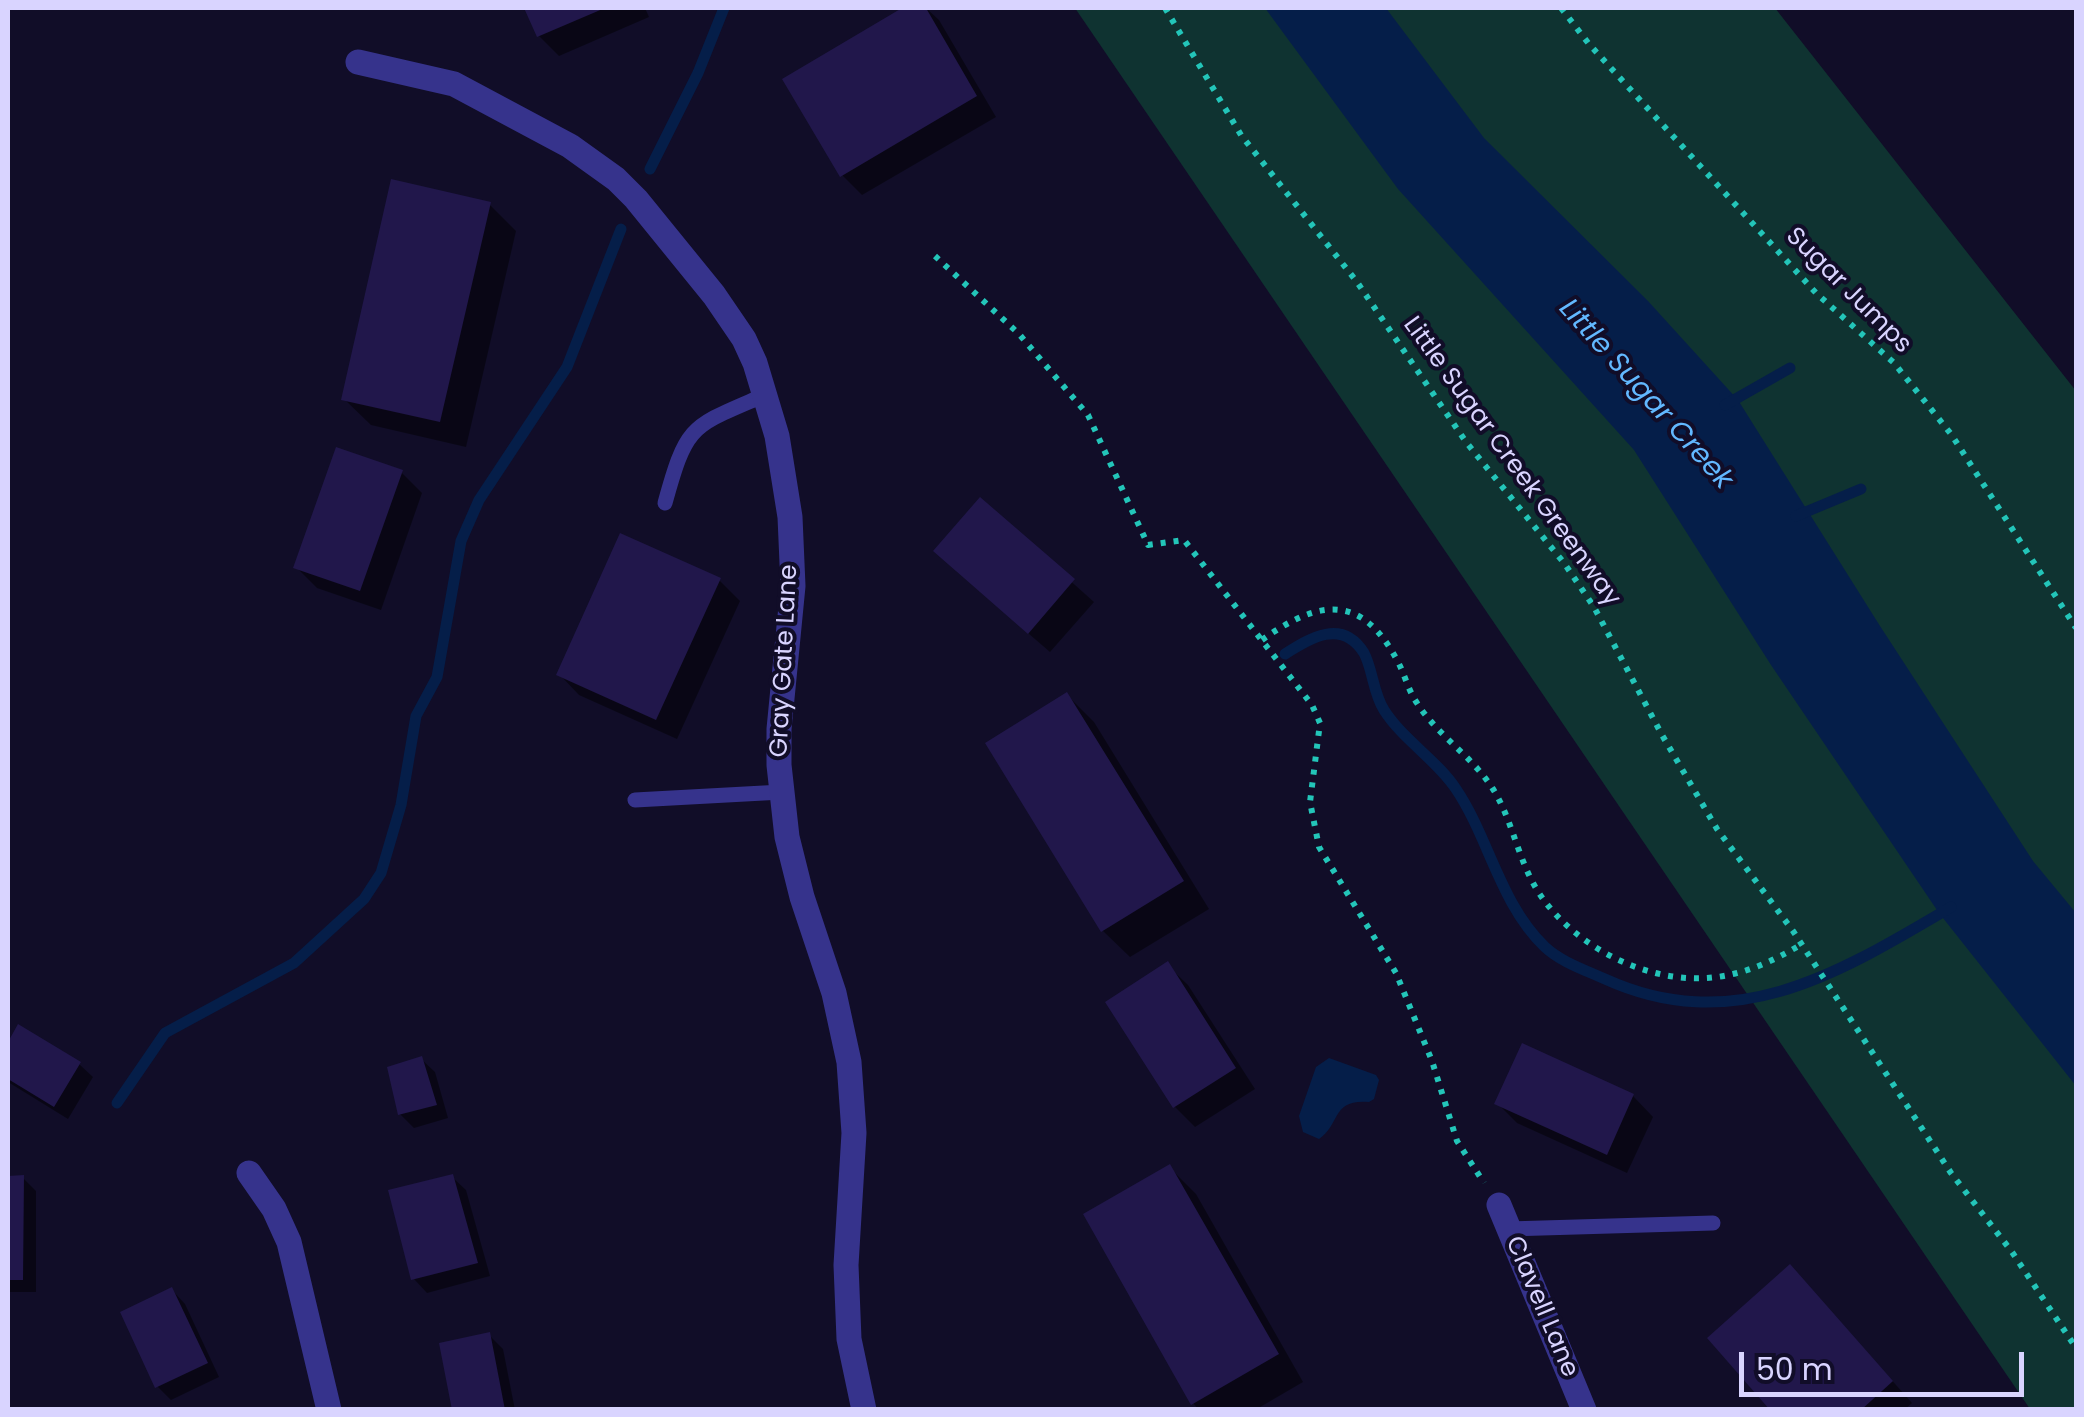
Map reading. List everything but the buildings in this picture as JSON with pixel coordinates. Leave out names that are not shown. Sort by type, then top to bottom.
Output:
[{"type":"street","name":"Gray Gate Lane","points":[[358,62],[454,84],[570,146],[616,179],[714,294],[744,340],[777,436],[790,516],[791,615],[779,729],[782,792],[787,837],[802,897],[834,994],[850,1062],[854,1132],[846,1283],[849,1339],[864,1410]]},
{"type":"street","points":[[250,1172],[274,1208],[289,1242],[330,1410]]},
{"type":"street","name":"Clavell Lane","points":[[1503,1217],[1584,1410]]},
{"type":"lane","points":[[665,503],[688,437],[706,421],[764,395]]},
{"type":"lane","points":[[635,800],[782,792]]},
{"type":"lane","points":[[1503,1217],[1713,1223]]},
{"type":"path","name":"Little Sugar Creek Greenway","points":[[1165,8],[1241,136],[1357,282],[1466,442],[1564,563],[1594,607],[1704,807],[1802,944],[1951,1173],[2012,1252],[2076,1348]]},
{"type":"path","name":"Sugar Jumps","points":[[1561,8],[1589,44],[1816,293],[1894,363],[1951,434],[2076,628]]},
{"type":"path","points":[[935,256],[1019,334],[1088,415],[1148,545],[1184,540],[1302,690],[1320,723],[1310,802],[1320,847],[1396,973],[1432,1062],[1457,1142],[1503,1217]]},
{"type":"path","points":[[1262,640],[1290,622],[1320,610],[1342,608],[1367,620],[1387,642],[1421,709],[1491,786],[1529,878],[1548,907],[1574,933],[1602,952],[1665,973],[1704,978],[1749,970],[1802,944]]},
{"type":"green space","points":[[1075,8],[1775,8],[2076,391],[2076,1409],[2030,1409]]},
{"type":"water","name":"Little Sugar Creek","points":[[1265,8],[1386,8],[1484,138],[1648,301],[1738,400],[2033,861],[2076,913],[2076,1086],[1939,913],[1771,665],[1634,450],[1398,189]]},
{"type":"water","points":[[1329,1058],[1376,1075],[1379,1080],[1374,1099],[1342,1108],[1319,1139],[1303,1132],[1299,1116],[1316,1067]]},
{"type":"waterway","points":[[650,169],[698,73],[724,8]]},
{"type":"waterway","points":[[117,1103],[165,1033],[294,963],[364,899],[381,873],[401,805],[416,716],[437,677],[461,541],[479,500],[567,367],[621,229]]},
{"type":"waterway","points":[[1725,405],[1790,368]]},
{"type":"waterway","points":[[1796,516],[1861,489]]},
{"type":"waterway","points":[[1285,654],[1326,634],[1346,636],[1355,642],[1367,660],[1384,710],[1456,789],[1506,891],[1530,930],[1558,957],[1605,979],[1653,996],[1698,1002],[1742,1000],[1785,990],[1827,974],[1951,907]]}]
